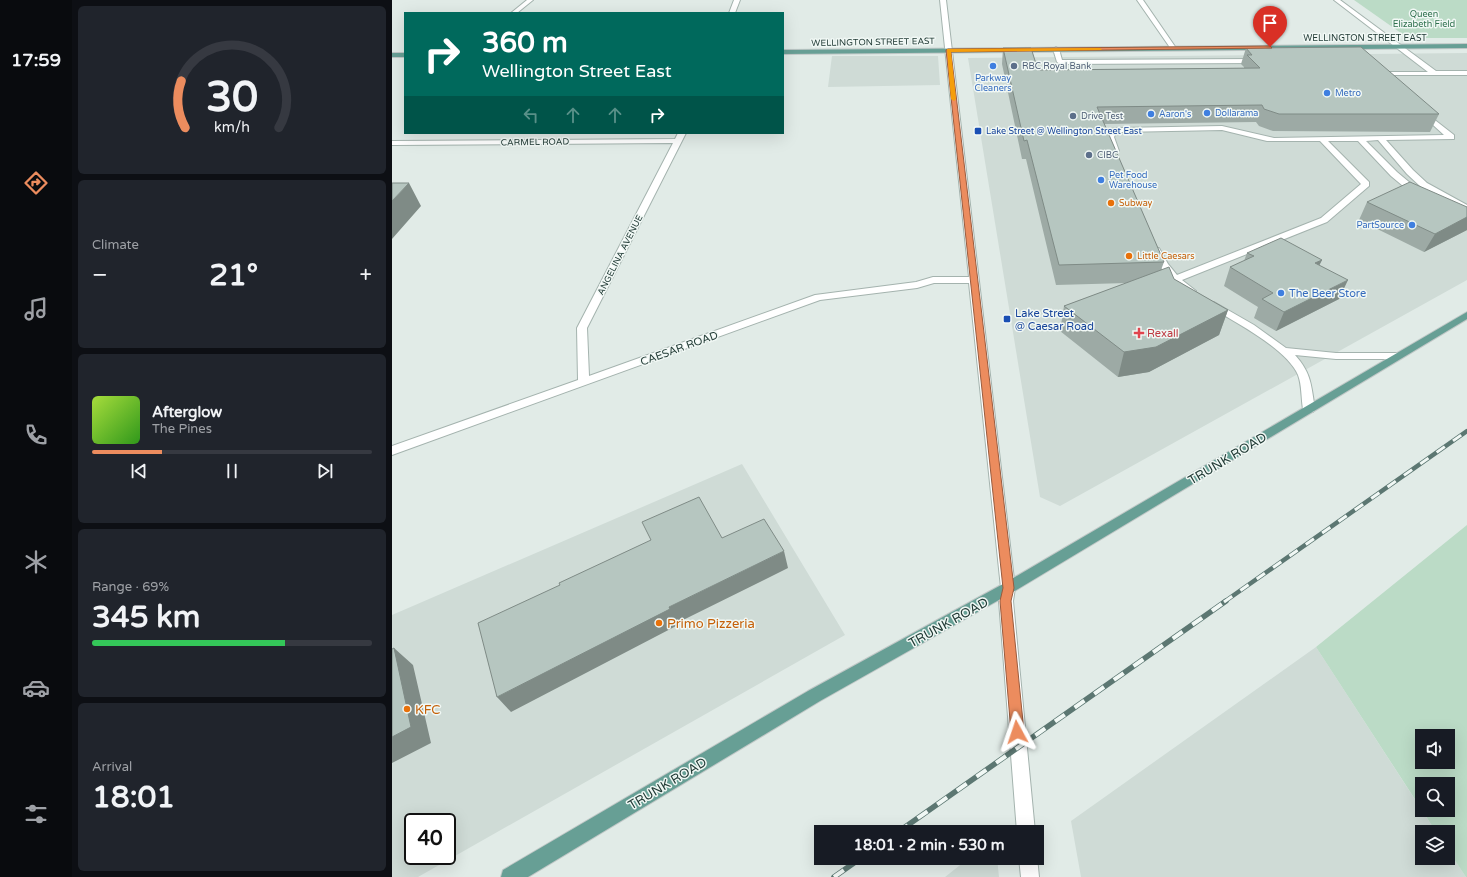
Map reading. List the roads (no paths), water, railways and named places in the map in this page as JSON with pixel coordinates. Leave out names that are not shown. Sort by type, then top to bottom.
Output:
[{"type":"main road","name":"WELLINGTON STREET EAST","points":[[784,52],[1467,46]]},
{"type":"main road","points":[[392,55],[404,54]]},
{"type":"main road","name":"TRUNK ROAD","points":[[510,877],[814,696],[1008,588],[1467,315]]},
{"type":"street","points":[[515,12],[530,0]]},
{"type":"street","points":[[732,12],[738,0]]},
{"type":"street","points":[[943,0],[1008,588],[1006,601],[1025,825]]},
{"type":"street","points":[[1140,0],[1173,48]]},
{"type":"street","points":[[1337,0],[1434,73]]},
{"type":"street","points":[[1206,48],[1216,61]]},
{"type":"street","points":[[1056,49],[1060,62],[1264,61]]},
{"type":"street","points":[[1388,84],[1374,72],[1467,73]]},
{"type":"street","points":[[1118,159],[1110,137],[1114,131],[1120,130],[1222,128],[1265,139],[1451,137],[1418,109]]},
{"type":"street","name":"CARMEL ROAD","points":[[392,144],[680,137]]},
{"type":"street","name":"ANGELINA AVENUE","points":[[584,382],[582,328],[680,137]]},
{"type":"street","points":[[1380,138],[1410,172],[1424,185],[1467,208]]},
{"type":"street","points":[[1175,279],[1324,220],[1366,184],[1322,139]]},
{"type":"street","points":[[1360,139],[1394,174],[1425,198]]},
{"type":"street","points":[[1152,239],[1164,268],[1175,279],[1286,351],[1296,362],[1304,375],[1309,409]]},
{"type":"street","name":"CAESAR ROAD","points":[[392,451],[818,297],[917,285],[933,280],[973,280]]},
{"type":"street","points":[[1286,351],[1336,356],[1398,356]]},
{"type":"street","points":[[1029,865],[1030,877]]},
{"type":"railway","points":[[1224,602],[1467,431]]},
{"type":"railway","points":[[908,825],[1226,601]]},
{"type":"railway","points":[[834,877],[851,865]]},
{"type":"place","name":"Parkway Cleaners","points":[[993,66]]},
{"type":"place","name":"RBC Royal Bank","points":[[1014,66]]},
{"type":"place","name":"Metro","points":[[1327,93]]},
{"type":"place","name":"Dollarama","points":[[1207,113]]},
{"type":"place","name":"Aaron's","points":[[1151,114]]},
{"type":"place","name":"Drive Test","points":[[1073,116]]},
{"type":"place","name":"Lake Street @ Wellington Street East","points":[[978,131]]},
{"type":"place","name":"CIBC","points":[[1089,155]]},
{"type":"place","name":"Pet Food Warehouse","points":[[1101,180]]},
{"type":"place","name":"Subway","points":[[1111,203]]},
{"type":"place","name":"PartSource","points":[[1412,225]]},
{"type":"place","name":"Little Caesars","points":[[1129,256]]},
{"type":"place","name":"The Beer Store","points":[[1281,293]]},
{"type":"place","name":"Lake Street @ Caesar Road","points":[[1007,319]]},
{"type":"place","name":"Rexall","points":[[1139,333]]},
{"type":"place","name":"Primo Pizzeria","points":[[659,623]]},
{"type":"place","name":"KFC","points":[[407,709]]},
{"type":"park label","name":"Queen Elizabeth Field","points":[[1424,20]]}]
